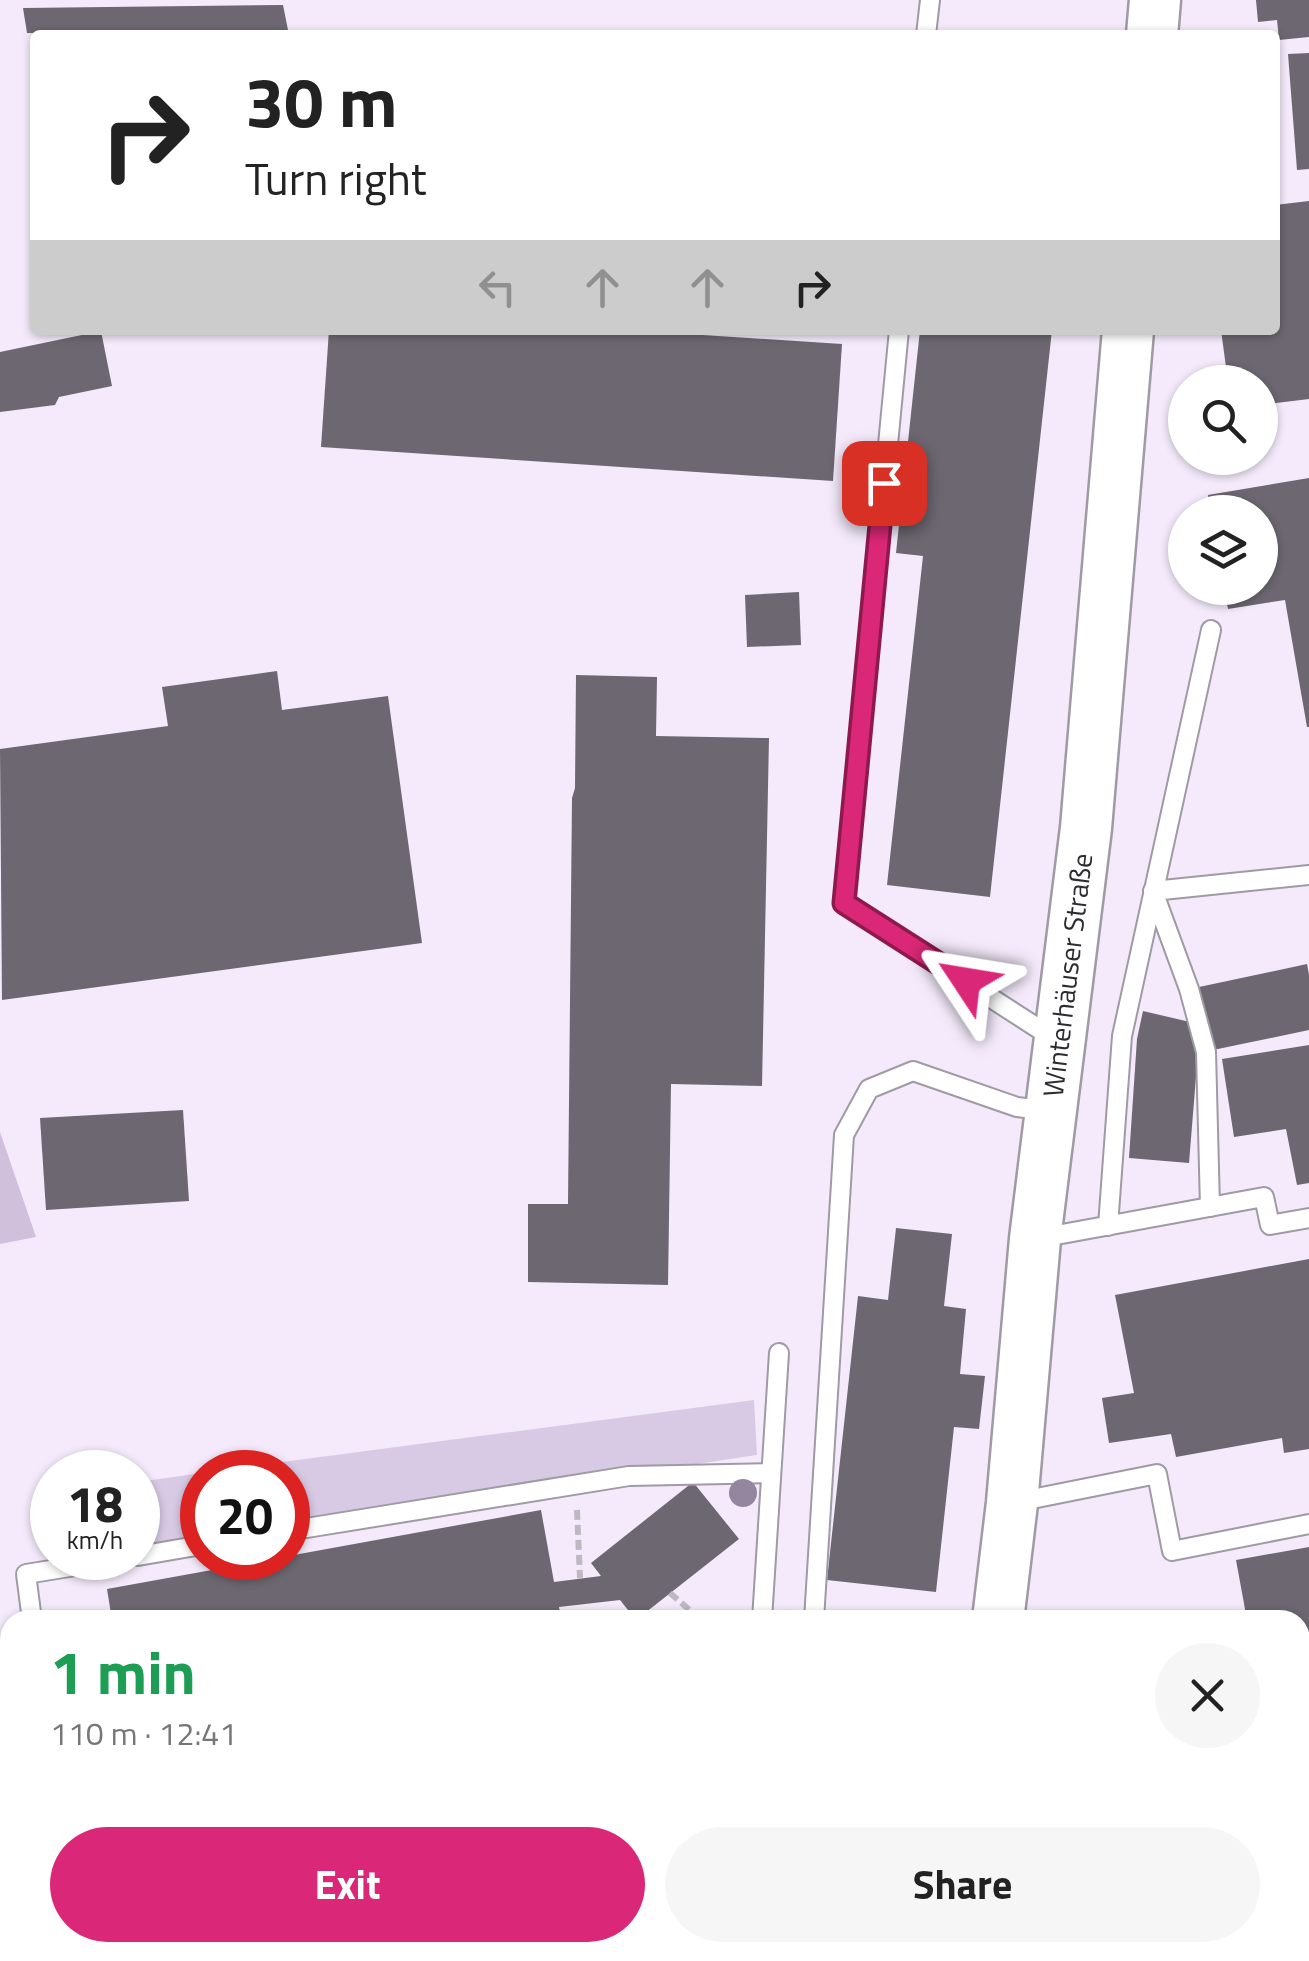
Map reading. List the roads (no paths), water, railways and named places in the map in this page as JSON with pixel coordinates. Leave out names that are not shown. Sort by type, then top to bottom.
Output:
[{"type":"main road","points":[[1152,30],[1155,0]]},
{"type":"main road","name":"Winterhäuser Straße","points":[[999,1610],[1035,1239],[1086,828],[1128,335]]},
{"type":"lane","points":[[927,30],[930,0]]},
{"type":"lane","points":[[898,335],[844,903],[1059,1042]]},
{"type":"lane","points":[[1108,1226],[1122,1036],[1210,630]]},
{"type":"lane","points":[[1153,892],[1309,875]]},
{"type":"lane","points":[[1153,892],[1189,989],[1206,1052],[1210,1206]]},
{"type":"lane","points":[[815,1610],[844,1135],[869,1089],[913,1071],[1018,1107],[1050,1111]]},
{"type":"lane","points":[[1035,1239],[1264,1196],[1270,1225],[1309,1218]]},
{"type":"lane","points":[[763,1610],[779,1352]]},
{"type":"lane","points":[[310,1527],[629,1476],[771,1473]]},
{"type":"lane","points":[[1012,1503],[1157,1474],[1172,1551],[1309,1524]]},
{"type":"lane","points":[[30,1573],[26,1574],[31,1610]]}]
